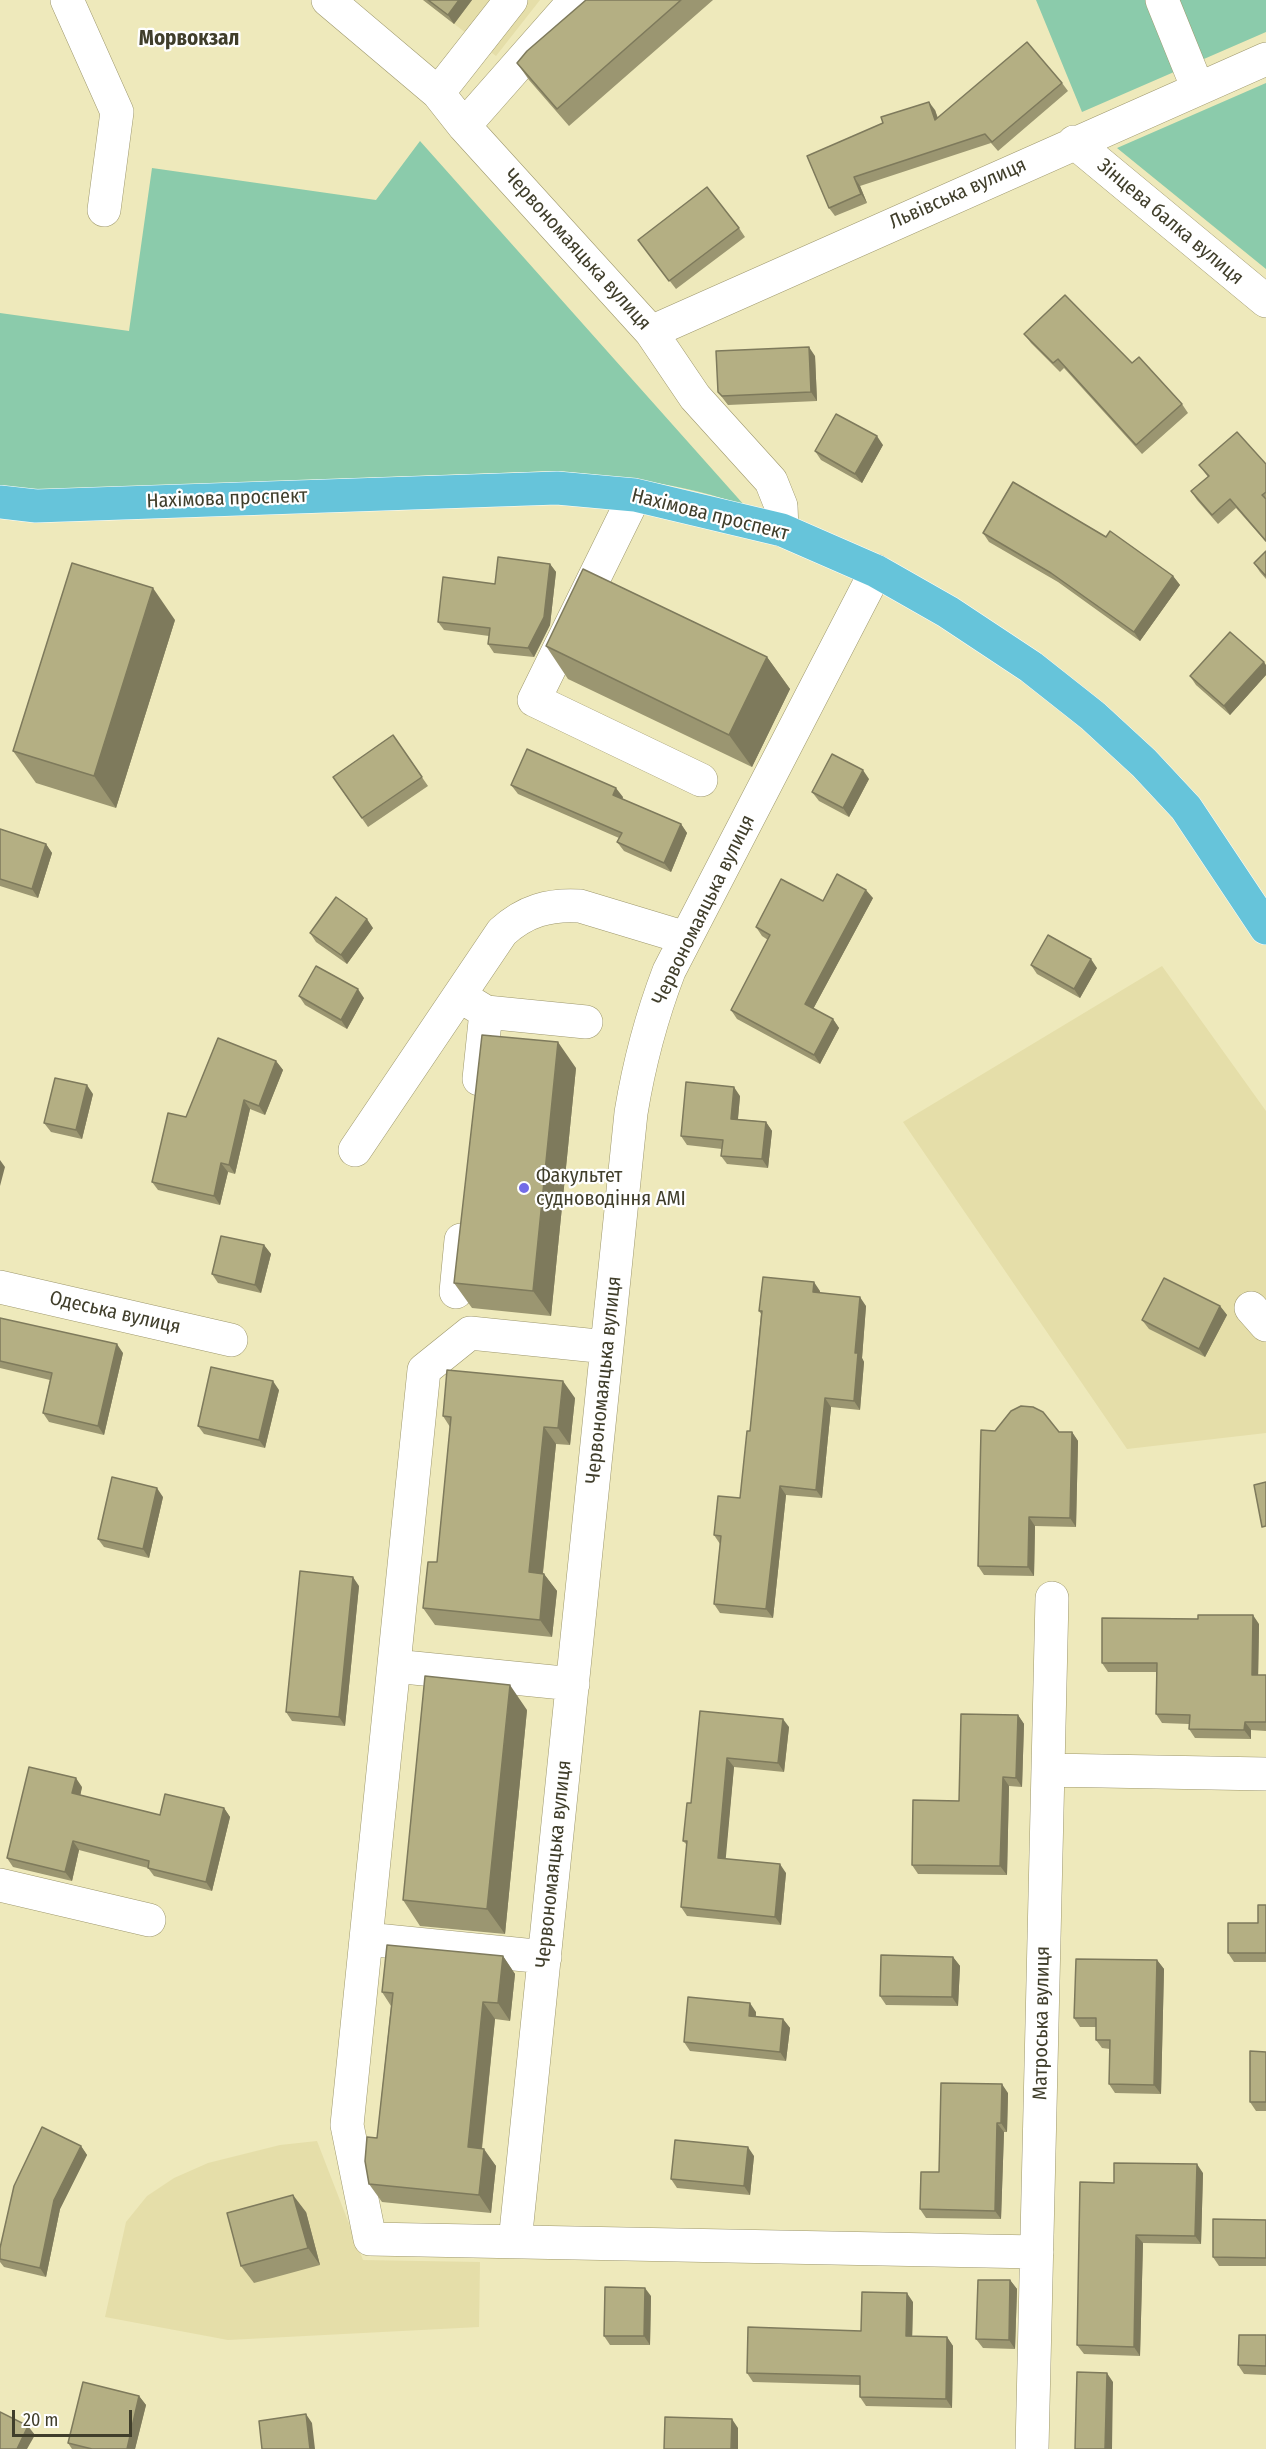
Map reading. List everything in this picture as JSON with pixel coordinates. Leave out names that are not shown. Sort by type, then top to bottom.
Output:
[{"type":"main road","name":"Нахімова проспект","points":[[0,501],[36,506],[557,488],[635,495],[782,530],[876,572],[948,612],[1031,667],[1102,724],[1144,763],[1186,808],[1266,928]]},
{"type":"street","points":[[67,0],[117,112],[104,210]]},
{"type":"street","name":"Червономаяцька вулиця","points":[[328,0],[438,93],[464,126],[651,332],[695,397],[771,481],[781,506],[782,530]]},
{"type":"street","points":[[438,93],[511,0]]},
{"type":"street","points":[[464,126],[575,0]]},
{"type":"street","points":[[1162,0],[1198,88]]},
{"type":"street","name":"Львівська вулиця","points":[[651,332],[1074,142],[1266,59]]},
{"type":"street","name":"Зінцева балка вулиця","points":[[1074,142],[1266,301]]},
{"type":"street","points":[[635,495],[534,700],[701,780]]},
{"type":"street","name":"Червономаяцька вулиця","points":[[515,2242],[637,1077],[656,1005],[686,938],[876,572]]},
{"type":"street","points":[[355,1150],[472,1004],[502,932],[522,916],[546,907],[580,906],[686,938]]},
{"type":"street","points":[[472,1004],[586,1022]]},
{"type":"street","points":[[472,1004],[476,1105]]},
{"type":"street","points":[[456,1292],[464,1210]]},
{"type":"street","name":"Одеська вулиця","points":[[0,1287],[231,1340]]},
{"type":"street","points":[[607,1347],[470,1333],[424,1371],[347,2125],[370,2239],[1036,2252]]},
{"type":"street","name":"Матроська вулиця","points":[[1032,2449],[1052,1598]]},
{"type":"street","points":[[394,1666],[573,1684]]},
{"type":"street","points":[[1048,1770],[1266,1774]]},
{"type":"street","points":[[0,1885],[149,1920]]},
{"type":"street","points":[[366,1940],[545,1957]]},
{"type":"shaded area","points":[[423,0],[540,0],[496,56]]},
{"type":"shaded area","points":[[1162,966],[1266,1111],[1266,1433],[1127,1449],[903,1122]]},
{"type":"shaded area","points":[[317,2141],[363,2260],[480,2262],[479,2327],[228,2340],[105,2317],[126,2222],[147,2196],[174,2178],[208,2163],[280,2145]]},
{"type":"green space","points":[[1036,0],[1266,0],[1266,32],[1082,112]]},
{"type":"green space","points":[[1266,83],[1266,269],[1117,148]]},
{"type":"green space","points":[[420,141],[745,506],[675,486],[556,471],[36,490],[0,485],[0,313],[129,331],[152,168],[376,200]]},
{"type":"building","points":[[428,0],[459,0],[448,15]]},
{"type":"building","points":[[586,0],[681,0],[557,109],[517,63],[527,51]]},
{"type":"building","points":[[1027,42],[1062,83],[992,142],[985,134],[854,177],[861,194],[829,208],[807,156],[883,123],[881,117],[929,102],[935,120]]},
{"type":"building","points":[[707,187],[739,228],[669,281],[638,240]]},
{"type":"building","points":[[1065,295],[1132,363],[1139,357],[1182,404],[1136,445],[1058,359],[1053,363],[1024,334]]},
{"type":"building","points":[[809,347],[811,392],[722,396],[718,392],[716,351]]},
{"type":"building","points":[[836,414],[877,436],[855,474],[815,451]]},
{"type":"building","points":[[1237,432],[1266,464],[1266,492],[1262,495],[1266,499],[1266,541],[1230,499],[1212,515],[1191,491],[1209,476],[1199,465]]},
{"type":"building","points":[[1013,482],[1106,537],[1110,531],[1173,576],[1134,632],[1051,573],[983,533]]},
{"type":"building","points":[[1266,551],[1266,576],[1254,563]]},
{"type":"building","points":[[498,557],[550,564],[544,617],[528,648],[488,644],[490,628],[438,622],[443,577],[495,584]]},
{"type":"building","points":[[72,563],[153,588],[94,776],[13,751]]},
{"type":"building","points":[[583,569],[767,657],[729,735],[546,646]]},
{"type":"building","points":[[1230,632],[1264,662],[1224,706],[1190,676]]},
{"type":"building","points":[[393,735],[422,777],[362,818],[333,777]]},
{"type":"building","points":[[527,749],[616,788],[613,795],[681,824],[664,863],[617,842],[622,833],[511,785]]},
{"type":"building","points":[[832,754],[863,770],[843,808],[812,792]]},
{"type":"building","points":[[0,829],[46,844],[32,889],[0,879]]},
{"type":"building","points":[[837,874],[866,890],[805,1004],[833,1019],[814,1055],[731,1010],[770,935],[756,927],[781,879],[823,901]]},
{"type":"building","points":[[336,897],[367,919],[341,955],[310,933]]},
{"type":"building","points":[[1048,935],[1091,959],[1074,989],[1031,965]]},
{"type":"building","points":[[316,966],[358,989],[341,1020],[299,996]]},
{"type":"building","points":[[482,1035],[558,1042],[533,1291],[454,1283]]},
{"type":"building","points":[[218,1038],[276,1061],[259,1106],[244,1100],[229,1165],[221,1163],[214,1196],[152,1182],[168,1113],[186,1117]]},
{"type":"building","points":[[55,1078],[87,1085],[76,1130],[44,1123]]},
{"type":"building","points":[[686,1082],[734,1087],[731,1119],[766,1122],[762,1159],[721,1156],[723,1140],[681,1136]]},
{"type":"building","points":[[221,1236],[264,1245],[255,1285],[212,1274]]},
{"type":"building","points":[[763,1277],[814,1282],[813,1292],[860,1297],[854,1401],[825,1398],[816,1490],[780,1486],[766,1609],[714,1604],[721,1536],[714,1535],[718,1496],[740,1498],[747,1431],[750,1431],[762,1311],[759,1311]]},
{"type":"building","points":[[1164,1278],[1220,1306],[1199,1349],[1142,1320]]},
{"type":"building","points":[[0,1318],[117,1344],[98,1426],[43,1413],[52,1373],[0,1361]]},
{"type":"building","points":[[211,1367],[273,1381],[259,1440],[198,1426]]},
{"type":"building","points":[[447,1370],[563,1381],[558,1428],[544,1427],[529,1572],[544,1574],[540,1620],[423,1608],[428,1562],[437,1562],[451,1417],[443,1416]]},
{"type":"building","points":[[1021,1406],[1033,1407],[1043,1412],[1059,1432],[1072,1432],[1070,1518],[1029,1517],[1028,1567],[978,1566],[981,1430],[995,1431],[1011,1411]]},
{"type":"building","points":[[112,1477],[157,1488],[143,1549],[98,1539]]},
{"type":"building","points":[[1266,1482],[1266,1526],[1262,1527],[1254,1485]]},
{"type":"building","points":[[300,1571],[353,1577],[339,1717],[286,1712]]},
{"type":"building","points":[[1198,1615],[1253,1615],[1252,1675],[1266,1675],[1266,1722],[1245,1722],[1244,1730],[1189,1729],[1190,1715],[1156,1714],[1157,1663],[1102,1663],[1102,1618],[1198,1619]]},
{"type":"building","points":[[425,1676],[510,1685],[487,1909],[403,1900]]},
{"type":"building","points":[[700,1711],[783,1719],[778,1763],[727,1758],[718,1858],[780,1864],[775,1917],[681,1907],[687,1841],[683,1841],[687,1803],[691,1803]]},
{"type":"building","points":[[961,1714],[1018,1715],[1016,1778],[1003,1777],[1000,1866],[912,1865],[913,1800],[959,1801]]},
{"type":"building","points":[[29,1767],[76,1778],[72,1793],[160,1815],[165,1794],[224,1808],[206,1882],[148,1868],[149,1861],[73,1841],[65,1872],[7,1858]]},
{"type":"building","points":[[1258,1905],[1266,1905],[1266,1953],[1228,1953],[1228,1923],[1258,1923]]},
{"type":"building","points":[[387,1945],[503,1956],[498,2003],[483,2002],[468,2147],[484,2149],[479,2195],[369,2184],[365,2161],[367,2137],[377,2138],[393,1993],[382,1992]]},
{"type":"building","points":[[881,1955],[953,1957],[952,1997],[880,1996]]},
{"type":"building","points":[[1076,1959],[1157,1960],[1154,2085],[1109,2084],[1110,2040],[1096,2040],[1096,2018],[1074,2018]]},
{"type":"building","points":[[688,1997],[750,2003],[749,2016],[783,2019],[780,2052],[684,2042]]},
{"type":"building","points":[[1250,2051],[1266,2052],[1266,2102],[1250,2102]]},
{"type":"building","points":[[941,2083],[1002,2084],[1001,2123],[997,2123],[995,2211],[920,2209],[921,2172],[939,2172]]},
{"type":"building","points":[[42,2127],[81,2146],[54,2200],[40,2268],[0,2259],[0,2248],[14,2186]]},
{"type":"building","points":[[675,2140],[748,2147],[744,2186],[671,2179]]},
{"type":"building","points":[[1114,2163],[1197,2164],[1195,2236],[1136,2235],[1134,2347],[1077,2345],[1080,2182],[1114,2183]]},
{"type":"building","points":[[293,2195],[308,2248],[241,2266],[227,2213]]},
{"type":"building","points":[[1213,2219],[1266,2220],[1266,2258],[1213,2257]]},
{"type":"building","points":[[978,2280],[1010,2280],[1009,2340],[976,2339]]},
{"type":"building","points":[[605,2287],[645,2288],[644,2336],[604,2336]]},
{"type":"building","points":[[862,2292],[907,2293],[906,2336],[947,2337],[946,2399],[860,2397],[860,2376],[747,2373],[748,2327],[861,2331]]},
{"type":"building","points":[[1239,2335],[1266,2335],[1266,2366],[1238,2365]]},
{"type":"building","points":[[1077,2372],[1107,2373],[1105,2449],[1075,2449]]},
{"type":"building","points":[[83,2382],[139,2396],[127,2449],[92,2449],[68,2443]]},
{"type":"building","points":[[0,2412],[28,2426],[17,2449],[0,2449]]},
{"type":"building","points":[[306,2414],[310,2449],[262,2449],[259,2421]]},
{"type":"building","points":[[665,2417],[732,2419],[731,2449],[664,2449]]},
{"type":"place","name":"Факультет судноводіння АМІ","points":[[524,1188]]},
{"type":"district","name":"Морвокзал","points":[[189,39]]}]
